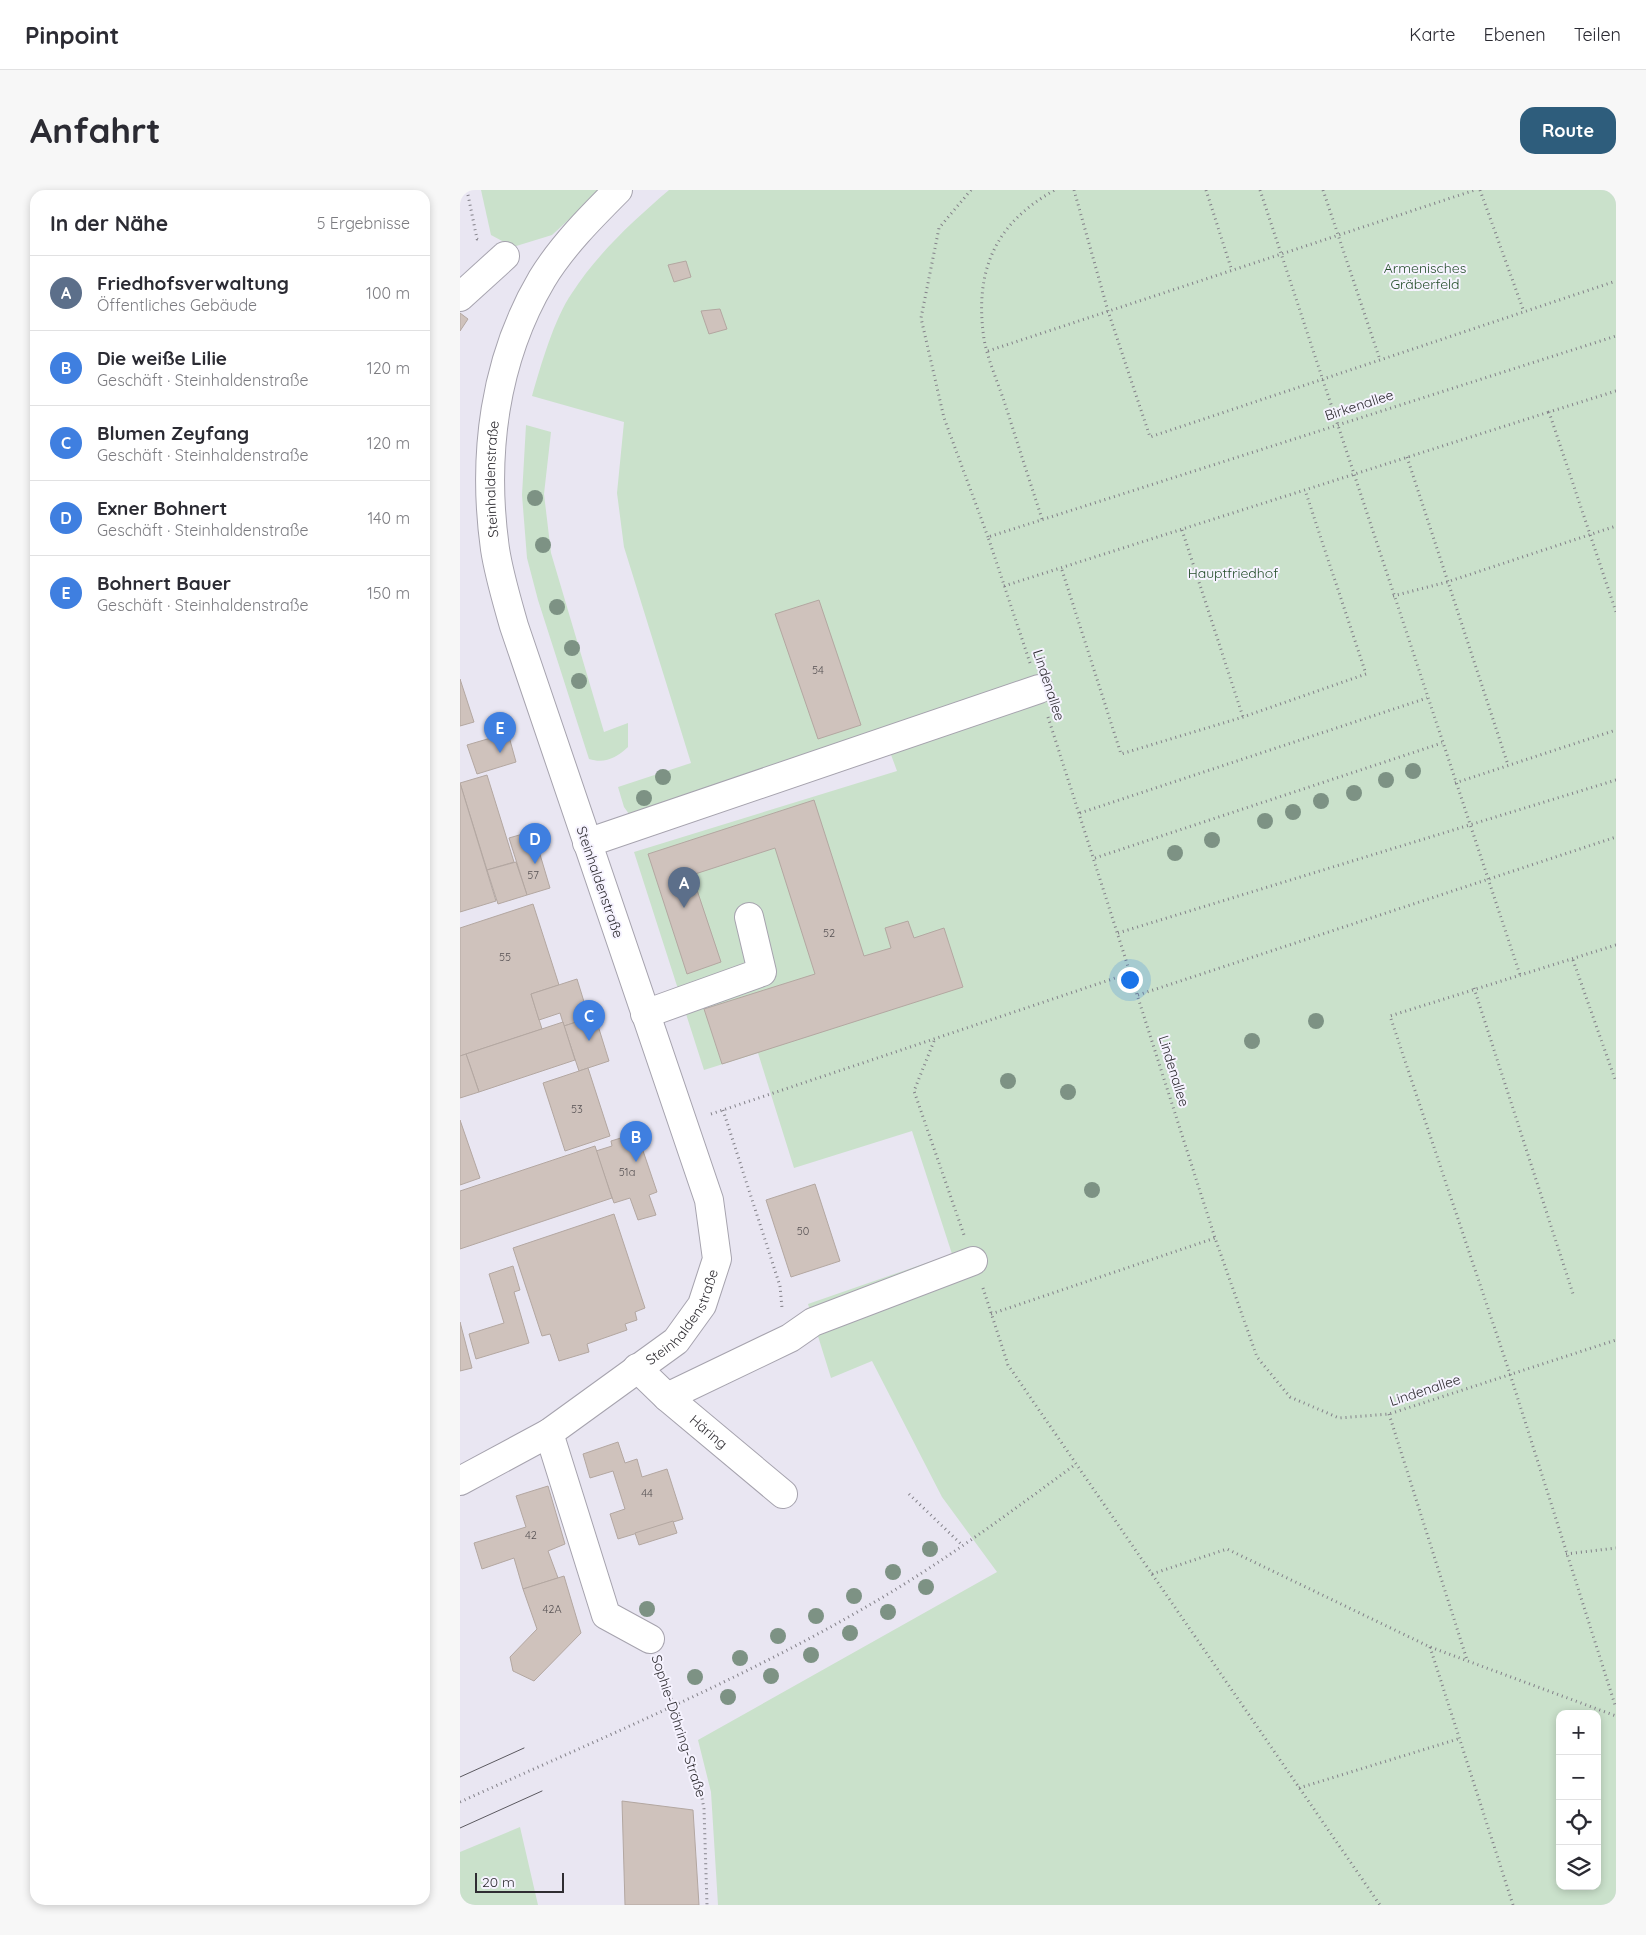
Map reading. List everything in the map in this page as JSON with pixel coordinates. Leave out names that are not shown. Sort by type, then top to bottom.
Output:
[{"type":"street","name":"Steinhaldenstraße","points":[[460,1481],[549,1433],[676,1341],[702,1305],[717,1259],[709,1200],[514,626],[495,550],[490,445],[496,398],[507,356],[521,320],[542,278],[584,224],[618,190]]},
{"type":"street","points":[[460,297],[506,256]]},
{"type":"street","points":[[587,843],[1039,689]]},
{"type":"street","points":[[645,1014],[762,972],[749,917]]},
{"type":"street","points":[[667,1397],[790,1338],[813,1322],[973,1261]]},
{"type":"street","name":"Häring","points":[[637,1368],[667,1397],[783,1494]]},
{"type":"street","name":"Sophie-Döhring-Straße","points":[[549,1433],[606,1615],[650,1639]]},
{"type":"path","name":"Lindenallee","points":[[971,190],[940,228],[921,318],[944,418],[988,537],[1039,689],[1215,1238],[1257,1357],[1290,1397],[1339,1418],[1390,1414],[1616,1340]]},
{"type":"path","points":[[988,537],[1042,519],[984,340],[981,291],[988,258],[1007,229],[1035,201],[1055,190]]},
{"type":"path","points":[[1074,190],[1108,311],[1150,437],[1616,281]]},
{"type":"path","points":[[1206,190],[1232,271]]},
{"type":"path","points":[[1260,190],[1352,475],[1520,975]]},
{"type":"path","points":[[1323,190],[1380,360]]},
{"type":"path","points":[[988,351],[1281,256],[1476,190]]},
{"type":"path","points":[[1480,190],[1524,312]]},
{"type":"path","name":"Birkenallee","points":[[1042,519],[1616,336]]},
{"type":"path","points":[[1004,586],[1062,570],[1616,391]]},
{"type":"path","points":[[1549,412],[1616,612]]},
{"type":"path","points":[[1407,457],[1508,766]]},
{"type":"path","points":[[1062,570],[1121,754],[1243,717],[1366,674],[1305,490]]},
{"type":"path","points":[[1393,596],[1447,582],[1590,533],[1616,526]]},
{"type":"path","points":[[1182,530],[1243,717]]},
{"type":"path","points":[[1080,814],[1427,698]]},
{"type":"path","points":[[1455,783],[1616,730]]},
{"type":"path","points":[[1094,858],[1442,744]]},
{"type":"path","points":[[1118,933],[1616,780]]},
{"type":"path","points":[[1138,995],[1487,878],[1616,837]]},
{"type":"path","points":[[1616,945],[1573,960],[1474,988],[1390,1016],[1510,1374],[1616,1708]]},
{"type":"path","points":[[1573,960],[1616,1082]]},
{"type":"path","points":[[706,1107],[708,1115],[934,1041],[1130,973]]},
{"type":"path","points":[[1474,988],[1574,1296]]},
{"type":"path","points":[[934,1041],[914,1091],[1008,1365],[1380,1905]]},
{"type":"path","points":[[723,1110],[780,1286],[781,1303]]},
{"type":"path","points":[[991,1314],[1215,1238]]},
{"type":"path","points":[[1390,1414],[1467,1660]]},
{"type":"path","points":[[460,1802],[674,1705],[812,1637],[893,1591],[963,1546],[1076,1464]]},
{"type":"path","points":[[909,1494],[963,1546]]},
{"type":"path","points":[[1566,1554],[1616,1548]]},
{"type":"path","points":[[1152,1574],[1227,1549],[1430,1647],[1616,1716]]},
{"type":"path","name":"Sophie-Döhring-Straße","points":[[650,1639],[674,1705],[700,1787],[704,1809],[707,1905]]},
{"type":"path","points":[[1430,1647],[1458,1739],[1513,1905]]},
{"type":"path","points":[[1299,1788],[1458,1739]]},
{"type":"green space","points":[[481,190],[601,190],[552,235],[513,247],[491,235]]},
{"type":"green space","name":"Hauptfriedhof","points":[[669,190],[1616,190],[1616,1905],[718,1905],[711,1792],[698,1740],[997,1572],[942,1497],[872,1361],[831,1378],[808,1304],[952,1254],[912,1131],[794,1168],[758,1053],[704,1070],[634,852],[897,771],[886,741],[650,810],[629,814],[624,807],[618,787],[691,763],[624,547],[617,493],[624,422],[532,396],[554,329],[565,304],[604,251]]},
{"type":"green space","points":[[526,425],[551,432],[544,494],[551,553],[604,732],[628,723],[628,747],[610,759],[600,761],[589,759],[538,600],[527,558],[522,495]]},
{"type":"green space","points":[[520,1827],[538,1905],[460,1905],[460,1852]]},
{"type":"building","points":[[686,261],[691,277],[674,282],[668,265]]},
{"type":"building","points":[[720,309],[727,329],[709,334],[701,311]]},
{"type":"building","points":[[460,313],[468,319],[460,331]]},
{"type":"building","points":[[819,600],[861,725],[818,739],[775,614]]},
{"type":"building","points":[[460,679],[474,722],[460,726]]},
{"type":"building","points":[[508,733],[516,762],[477,774],[467,745]]},
{"type":"building","points":[[487,775],[514,862],[487,870],[460,783]]},
{"type":"building","points":[[460,783],[496,901],[460,912]]},
{"type":"building","points":[[814,800],[864,956],[891,948],[885,928],[908,921],[914,938],[944,928],[963,987],[722,1064],[704,1009],[815,974],[775,848],[692,875],[721,962],[687,974],[648,854]]},
{"type":"building","points":[[533,831],[550,888],[527,895],[509,838]]},
{"type":"building","points":[[516,862],[527,895],[498,904],[487,870]]},
{"type":"building","points":[[533,904],[559,985],[531,994],[542,1029],[460,1056],[460,928]]},
{"type":"building","points":[[577,979],[589,1018],[564,1026],[560,1013],[539,1020],[531,994]]},
{"type":"building","points":[[595,1016],[609,1061],[579,1071],[564,1026]]},
{"type":"building","points":[[563,1022],[575,1060],[479,1092],[466,1054]]},
{"type":"building","points":[[466,1054],[479,1092],[460,1098],[460,1056]]},
{"type":"building","points":[[588,1068],[610,1136],[565,1151],[543,1083]]},
{"type":"building","points":[[460,1120],[480,1178],[460,1185]]},
{"type":"building","points":[[637,1133],[657,1192],[649,1195],[656,1215],[638,1220],[630,1198],[614,1203],[596,1151],[612,1146],[611,1141]]},
{"type":"building","points":[[595,1146],[612,1198],[460,1249],[460,1191]]},
{"type":"building","points":[[815,1184],[840,1261],[791,1277],[766,1200]]},
{"type":"building","points":[[614,1214],[645,1308],[635,1312],[637,1320],[625,1324],[627,1330],[587,1344],[589,1352],[559,1361],[550,1334],[542,1336],[513,1248]]},
{"type":"building","points":[[513,1266],[520,1290],[514,1292],[529,1343],[476,1359],[469,1334],[504,1323],[489,1274]]},
{"type":"building","points":[[460,1322],[472,1368],[460,1371]]},
{"type":"building","points":[[618,1442],[625,1463],[637,1459],[642,1477],[667,1469],[683,1519],[618,1539],[610,1514],[625,1509],[613,1471],[590,1478],[583,1454]]},
{"type":"building","points":[[548,1486],[565,1544],[548,1551],[558,1578],[523,1589],[514,1558],[482,1569],[474,1543],[526,1527],[516,1496]]},
{"type":"building","points":[[673,1521],[677,1533],[639,1545],[635,1533]]},
{"type":"building","points":[[564,1576],[581,1633],[534,1681],[513,1671],[510,1657],[537,1629],[523,1589]]},
{"type":"building","points":[[622,1801],[693,1810],[699,1905],[625,1905]]},
{"type":"tram line","points":[[460,1777],[524,1748]]},
{"type":"tram line","points":[[460,1828],[542,1791]]},
{"type":"place","name":"Bohnert Bauer","points":[[500,753]]},
{"type":"place","name":"Exner Bohnert","points":[[535,864]]},
{"type":"place","name":"Friedhofsverwaltung","points":[[684,908]]},
{"type":"place","name":"Blumen Zeyfang","points":[[589,1041]]},
{"type":"place","name":"Die weiße Lilie","points":[[636,1162]]},
{"type":"park label","name":"Armenisches Gräberfeld","points":[[1425,276]]}]
